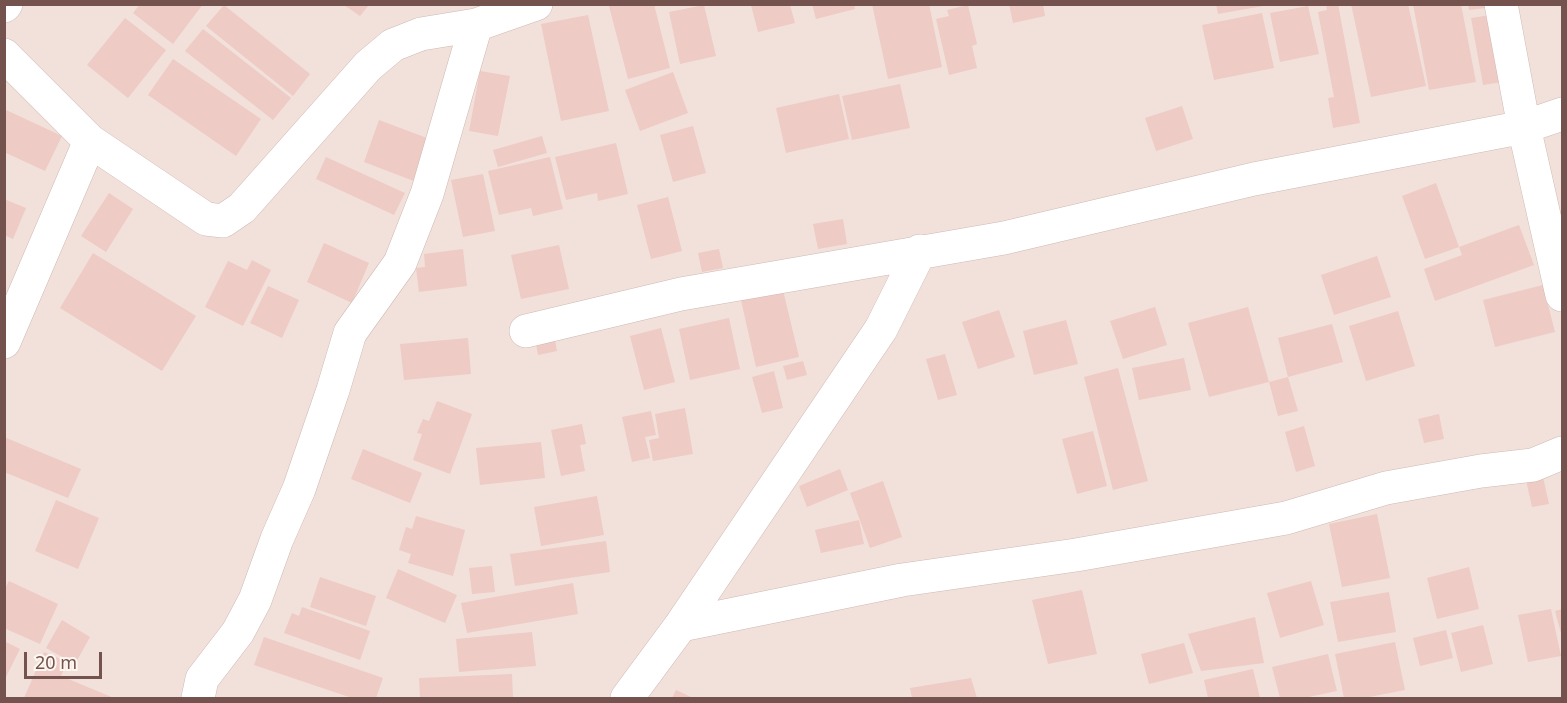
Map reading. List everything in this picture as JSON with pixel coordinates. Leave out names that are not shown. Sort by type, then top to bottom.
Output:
[{"type":"street","points":[[4,55],[90,141],[206,219],[223,221],[242,208],[368,66],[393,45],[421,34],[476,25],[536,4]]},
{"type":"street","points":[[1501,4],[1524,127],[1563,295]]},
{"type":"street","points":[[198,699],[201,679],[238,632],[255,600],[277,539],[299,489],[350,333],[400,263],[427,194],[476,25]]},
{"type":"street","points":[[526,331],[681,294],[1004,238],[1254,179],[1524,127],[1563,114]]},
{"type":"street","points":[[4,342],[90,141]]},
{"type":"street","points":[[627,699],[681,625],[881,329],[920,251]]},
{"type":"street","points":[[681,625],[902,580],[1076,555],[1286,518],[1386,488],[1481,471],[1533,465],[1563,453]]},
{"type":"shaded area","points":[[5,5],[1562,5],[1562,698],[5,698]]},
{"type":"building","points":[[140,4],[203,4],[173,44],[133,13]]},
{"type":"building","points":[[654,4],[670,68],[628,79],[609,6]]},
{"type":"building","points":[[812,4],[854,4],[855,9],[816,19]]},
{"type":"building","points":[[872,4],[929,4],[942,67],[888,79]]},
{"type":"building","points":[[1009,4],[1043,4],[1045,16],[1013,23]]},
{"type":"building","points":[[1216,4],[1263,4],[1263,6],[1218,14]]},
{"type":"building","points":[[1326,4],[1338,4],[1360,123],[1333,128],[1328,98],[1334,97],[1318,12],[1327,10]]},
{"type":"building","points":[[1351,4],[1408,4],[1426,86],[1371,97]]},
{"type":"building","points":[[1413,4],[1461,4],[1476,82],[1429,90]]},
{"type":"building","points":[[1468,4],[1493,4],[1493,7],[1469,10]]},
{"type":"building","points":[[224,5],[310,74],[293,96],[206,26]]},
{"type":"building","points":[[344,5],[369,5],[360,16]]},
{"type":"building","points":[[704,5],[716,56],[680,64],[669,12]]},
{"type":"building","points":[[751,5],[790,5],[795,23],[758,32]]},
{"type":"building","points":[[968,5],[977,44],[972,46],[977,68],[949,75],[936,19],[949,16],[947,10]]},
{"type":"building","points":[[1308,6],[1319,54],[1280,62],[1270,13]]},
{"type":"building","points":[[1262,13],[1274,68],[1214,80],[1202,25]]},
{"type":"building","points":[[1497,14],[1509,81],[1483,85],[1471,18]]},
{"type":"building","points":[[588,15],[609,111],[561,121],[541,24]]},
{"type":"building","points":[[125,18],[166,50],[128,98],[87,65]]},
{"type":"building","points":[[203,29],[291,98],[273,120],[185,51]]},
{"type":"building","points":[[173,59],[261,119],[236,156],[148,95]]},
{"type":"building","points":[[480,71],[510,76],[498,136],[469,131]]},
{"type":"building","points":[[673,72],[688,113],[640,131],[625,90]]},
{"type":"building","points":[[900,84],[910,128],[852,140],[842,96]]},
{"type":"building","points":[[839,94],[849,139],[786,153],[776,108]]},
{"type":"building","points":[[1182,106],[1193,139],[1156,151],[1145,118]]},
{"type":"building","points":[[4,109],[62,136],[45,171],[4,152]]},
{"type":"building","points":[[379,120],[435,141],[419,183],[364,162]]},
{"type":"building","points":[[693,126],[706,173],[673,182],[660,135]]},
{"type":"building","points":[[542,136],[547,153],[498,167],[493,150]]},
{"type":"building","points":[[616,143],[628,194],[598,201],[597,193],[566,200],[555,157]]},
{"type":"building","points":[[326,157],[405,193],[394,215],[316,179]]},
{"type":"building","points":[[550,157],[563,209],[533,216],[531,208],[499,215],[488,171]]},
{"type":"building","points":[[483,174],[495,231],[463,237],[451,180]]},
{"type":"building","points":[[1436,183],[1459,247],[1425,259],[1402,196]]},
{"type":"building","points":[[109,193],[133,209],[106,252],[81,236]]},
{"type":"building","points":[[668,197],[682,251],[651,259],[637,205]]},
{"type":"building","points":[[4,199],[26,208],[13,239],[4,235]]},
{"type":"building","points":[[843,219],[847,244],[818,249],[813,224]]},
{"type":"building","points":[[1519,225],[1534,265],[1435,301],[1424,269],[1462,255],[1459,247]]},
{"type":"building","points":[[324,243],[369,263],[352,303],[307,282]]},
{"type":"building","points":[[559,245],[569,289],[521,299],[511,255]]},
{"type":"building","points":[[463,249],[467,286],[419,292],[416,268],[425,267],[424,254]]},
{"type":"building","points":[[719,249],[723,268],[702,272],[698,253]]},
{"type":"building","points":[[93,253],[196,316],[162,371],[60,308]]},
{"type":"building","points":[[1377,256],[1391,297],[1334,315],[1321,275]]},
{"type":"building","points":[[252,260],[271,270],[243,326],[205,307],[228,261],[247,270]]},
{"type":"building","points":[[1543,285],[1555,332],[1495,347],[1483,300]]},
{"type":"building","points":[[268,286],[299,300],[282,338],[250,323]]},
{"type":"building","points":[[783,290],[799,357],[756,367],[741,300]]},
{"type":"building","points":[[1155,307],[1167,345],[1123,359],[1110,321]]},
{"type":"building","points":[[1248,307],[1269,382],[1209,397],[1188,323]]},
{"type":"building","points":[[999,310],[1015,357],[978,369],[962,322]]},
{"type":"building","points":[[1398,311],[1415,366],[1366,381],[1349,326]]},
{"type":"building","points":[[729,318],[740,369],[690,380],[679,329]]},
{"type":"building","points":[[1066,320],[1078,364],[1034,375],[1023,331]]},
{"type":"building","points":[[1332,324],[1343,362],[1288,377],[1278,338]]},
{"type":"building","points":[[661,328],[675,382],[644,390],[630,336]]},
{"type":"building","points":[[553,330],[557,351],[538,355],[534,333]]},
{"type":"building","points":[[468,338],[471,374],[404,380],[400,344]]},
{"type":"building","points":[[945,354],[957,395],[938,400],[926,359]]},
{"type":"building","points":[[1184,358],[1191,390],[1139,400],[1132,368]]},
{"type":"building","points":[[803,361],[807,375],[787,380],[783,366]]},
{"type":"building","points":[[1118,368],[1148,481],[1113,490],[1084,377]]},
{"type":"building","points":[[774,371],[783,408],[762,413],[752,377]]},
{"type":"building","points":[[1288,377],[1298,411],[1278,416],[1269,382]]},
{"type":"building","points":[[437,401],[472,414],[450,474],[413,460],[422,434],[417,433],[423,419],[429,421]]},
{"type":"building","points":[[685,408],[693,454],[653,461],[649,440],[659,438],[655,414]]},
{"type":"building","points":[[651,411],[656,435],[645,437],[650,458],[632,462],[622,417]]},
{"type":"building","points":[[1439,414],[1444,439],[1424,443],[1418,419]]},
{"type":"building","points":[[582,424],[586,444],[580,445],[585,471],[561,476],[551,430]]},
{"type":"building","points":[[1304,426],[1315,466],[1296,472],[1285,432]]},
{"type":"building","points":[[1093,431],[1107,486],[1077,494],[1062,439]]},
{"type":"building","points":[[4,437],[81,469],[68,498],[4,472]]},
{"type":"building","points":[[541,442],[545,478],[480,485],[476,448]]},
{"type":"building","points":[[363,449],[422,473],[410,503],[351,479]]},
{"type":"building","points":[[840,469],[848,490],[807,507],[799,486]]},
{"type":"building","points":[[1543,477],[1549,504],[1532,507],[1526,480]]},
{"type":"building","points":[[883,481],[902,537],[870,548],[850,493]]},
{"type":"building","points":[[597,496],[604,535],[541,546],[534,507]]},
{"type":"building","points":[[56,500],[99,518],[78,569],[35,551]]},
{"type":"building","points":[[1377,514],[1390,578],[1342,587],[1329,524]]},
{"type":"building","points":[[416,516],[465,530],[453,576],[408,563],[411,554],[399,550],[406,527],[412,529]]},
{"type":"building","points":[[859,520],[864,544],[821,553],[815,530]]},
{"type":"building","points":[[606,541],[610,572],[515,586],[510,554]]},
{"type":"building","points":[[492,566],[495,592],[472,594],[469,568]]},
{"type":"building","points":[[1469,567],[1479,609],[1437,619],[1427,578]]},
{"type":"building","points":[[398,569],[457,595],[445,623],[386,598]]},
{"type":"building","points":[[320,577],[376,596],[366,626],[310,607]]},
{"type":"building","points":[[9,581],[58,604],[40,644],[4,628],[4,590]]},
{"type":"building","points":[[1311,581],[1324,625],[1280,638],[1267,593]]},
{"type":"building","points":[[573,583],[578,614],[467,633],[461,603]]},
{"type":"building","points":[[1082,590],[1097,654],[1048,664],[1032,600]]},
{"type":"building","points":[[1389,592],[1396,632],[1338,642],[1330,602]]},
{"type":"building","points":[[302,607],[370,631],[360,660],[284,633],[292,613],[299,616]]},
{"type":"building","points":[[1551,609],[1561,656],[1528,662],[1518,615]]},
{"type":"building","points":[[1562,609],[1562,637],[1555,611]]},
{"type":"building","points":[[1255,617],[1264,663],[1201,671],[1188,634]]},
{"type":"building","points":[[62,620],[90,637],[75,664],[46,648]]},
{"type":"building","points":[[1483,625],[1493,664],[1461,672],[1451,633]]},
{"type":"building","points":[[1446,630],[1453,658],[1420,666],[1413,638]]},
{"type":"building","points":[[532,632],[536,666],[459,672],[456,639]]},
{"type":"building","points":[[264,637],[383,678],[376,698],[352,698],[254,665]]},
{"type":"building","points":[[4,641],[20,649],[4,681]]},
{"type":"building","points":[[1395,642],[1405,690],[1364,698],[1344,698],[1335,654]]},
{"type":"building","points":[[1184,643],[1193,673],[1149,684],[1141,654]]},
{"type":"building","points":[[44,652],[67,662],[61,676],[114,698],[24,698]]},
{"type":"building","points":[[1328,654],[1337,691],[1304,698],[1280,698],[1272,667]]},
{"type":"building","points":[[1253,669],[1260,698],[1208,698],[1204,680]]},
{"type":"building","points":[[512,674],[513,698],[420,698],[419,678]]},
{"type":"building","points":[[971,678],[977,698],[912,698],[910,688]]},
{"type":"building","points":[[676,690],[693,698],[672,698]]}]
